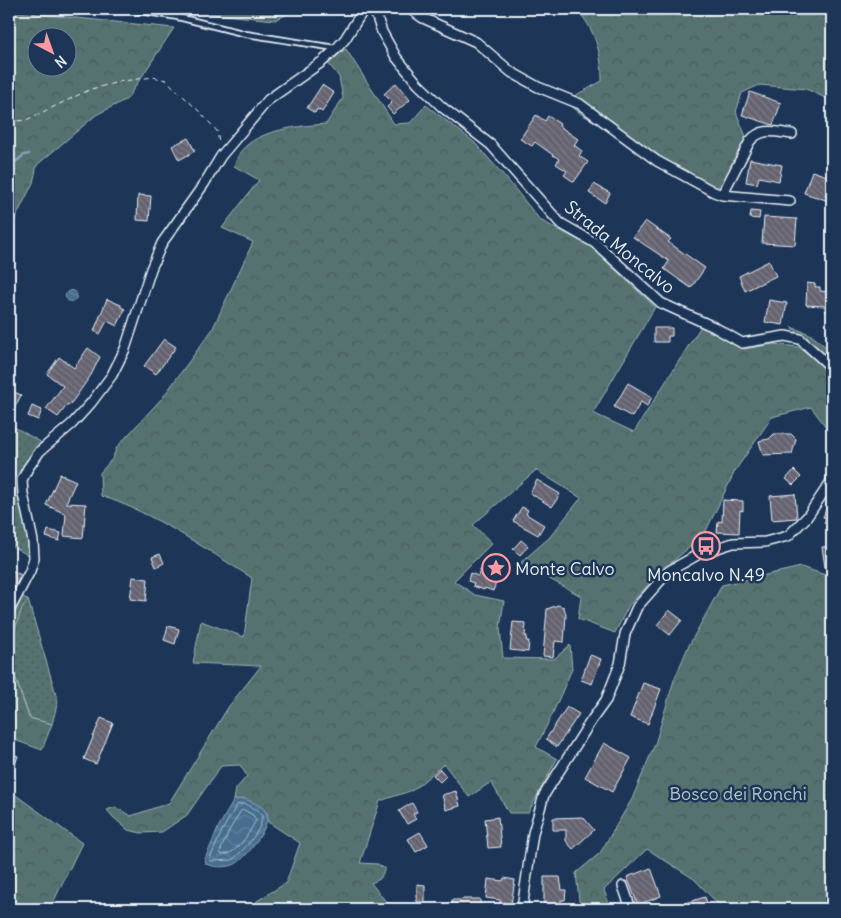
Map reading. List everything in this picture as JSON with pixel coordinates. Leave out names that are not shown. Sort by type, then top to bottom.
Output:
[{"type":"street","points":[[9,612],[30,571],[34,558],[33,541],[22,494],[22,480],[25,474],[40,451],[72,424],[91,403],[116,368],[125,349],[162,243],[222,156],[268,100],[323,61],[345,39],[364,9]]},
{"type":"street","name":"Strada Moncalvo","points":[[374,9],[382,32],[396,58],[418,84],[442,107],[491,145],[560,223],[595,243],[661,303],[714,327],[742,343],[785,336],[800,339],[832,368]]},
{"type":"street","points":[[410,9],[423,18],[476,42],[511,72],[538,87],[580,104],[657,161],[714,192],[722,195],[790,201]]},
{"type":"street","points":[[722,195],[750,141],[756,135],[763,131],[792,134]]},
{"type":"street","points":[[522,909],[533,833],[544,795],[606,700],[620,664],[625,634],[637,607],[669,571],[699,554],[733,543],[765,542],[788,536],[807,517],[832,480]]},
{"type":"street","points":[[623,886],[631,909]]},
{"type":"lane","points":[[128,9],[178,17],[246,34],[336,48]]},
{"type":"path","points":[[9,122],[26,120],[91,89],[123,81],[153,77],[166,80],[217,131],[222,156]]},
{"type":"green space","points":[[161,9],[291,9],[290,13],[275,20]]},
{"type":"green space","points":[[576,9],[832,9],[832,101],[806,89],[759,85],[742,93],[736,112],[747,139],[726,182],[714,189],[581,114],[565,101],[602,81],[601,61],[593,33],[583,16]]},
{"type":"green space","points":[[9,11],[174,28],[127,99],[96,115],[37,165],[33,183],[10,229]]},
{"type":"green space","points":[[346,49],[394,124],[410,123],[426,105],[474,142],[540,220],[590,246],[655,307],[593,413],[634,432],[701,326],[744,349],[773,344],[799,347],[829,370],[832,376],[832,435],[811,407],[772,417],[735,471],[704,535],[665,568],[629,605],[615,633],[578,619],[581,596],[520,563],[549,538],[581,498],[536,470],[473,525],[492,543],[454,581],[475,595],[504,601],[500,628],[503,658],[554,659],[570,645],[572,669],[536,747],[557,759],[528,813],[509,813],[491,782],[469,797],[444,764],[413,790],[380,801],[360,863],[378,864],[385,869],[380,879],[371,883],[387,903],[404,909],[253,909],[257,901],[286,883],[300,843],[268,822],[267,813],[245,799],[234,800],[236,789],[247,776],[240,765],[221,766],[187,815],[162,832],[141,833],[128,830],[107,810],[115,807],[131,816],[169,803],[229,706],[261,666],[193,663],[201,621],[244,637],[252,578],[159,521],[140,511],[101,496],[100,473],[112,459],[117,447],[163,397],[212,330],[253,242],[222,228],[259,180],[234,166],[240,153],[249,144],[269,133],[326,124],[343,98],[339,77],[328,63]]},
{"type":"green space","points":[[791,327],[810,334],[832,352],[832,362]]},
{"type":"green space","points":[[9,424],[44,444],[26,462],[18,480],[20,502],[30,542],[31,557],[12,546],[9,553]]},
{"type":"green space","name":"Bosco dei Ronchi","points":[[801,567],[832,577],[832,909],[723,909],[694,879],[647,849],[604,890],[611,909],[580,909],[576,873],[600,853],[632,799],[655,744],[674,680],[688,647],[722,585]]},
{"type":"green space","points":[[22,596],[28,600],[22,608],[9,646],[9,627]]},
{"type":"green space","points":[[28,600],[58,701],[52,724],[30,718],[9,660],[9,646],[22,608]]},
{"type":"green space","points":[[9,660],[29,718],[52,724],[42,750],[9,738]]},
{"type":"green space","points":[[13,793],[82,843],[50,909],[9,909],[9,798]]},
{"type":"water","points":[[71,290],[77,296],[71,302],[65,296]]},
{"type":"water","points":[[245,799],[261,807],[267,814],[265,827],[261,835],[250,851],[233,865],[219,867],[206,864],[205,859],[219,826],[234,800]]},
{"type":"building","points":[[396,83],[410,100],[393,114],[387,107],[392,102],[384,94]]},
{"type":"building","points":[[322,85],[334,93],[322,112],[317,109],[315,113],[307,108]]},
{"type":"building","points":[[750,92],[781,103],[773,125],[742,115]]},
{"type":"building","points":[[536,115],[545,121],[548,116],[578,139],[574,145],[582,151],[579,156],[588,162],[574,182],[564,175],[567,171],[556,164],[559,159],[535,142],[532,146],[520,139]]},
{"type":"building","points":[[188,138],[195,151],[179,160],[172,146]]},
{"type":"building","points":[[750,159],[782,165],[779,181],[759,177],[757,184],[746,182]]},
{"type":"building","points":[[831,163],[832,191],[829,201],[804,193],[812,171],[827,176]]},
{"type":"building","points":[[594,184],[610,193],[605,203],[589,193]]},
{"type":"building","points":[[138,195],[151,196],[149,221],[137,220]]},
{"type":"building","points":[[751,211],[760,212],[759,219],[750,218]]},
{"type":"building","points":[[764,217],[797,219],[795,245],[762,243]]},
{"type":"building","points":[[645,221],[671,239],[668,242],[705,268],[691,288],[664,269],[669,261],[633,237]]},
{"type":"building","points":[[769,261],[776,276],[745,291],[739,276]]},
{"type":"building","points":[[807,283],[820,287],[820,291],[832,292],[832,311],[825,311],[825,306],[806,305]]},
{"type":"building","points":[[107,299],[121,305],[125,309],[117,326],[107,321],[100,334],[94,331]]},
{"type":"building","points":[[769,300],[787,303],[783,325],[765,322]]},
{"type":"building","points":[[654,328],[672,328],[672,336],[668,336],[668,342],[654,342]]},
{"type":"building","points":[[164,339],[176,347],[156,374],[144,366]]},
{"type":"building","points":[[88,348],[100,357],[91,375],[70,405],[68,404],[58,417],[46,409],[63,386],[47,374],[59,357],[74,368]]},
{"type":"building","points":[[628,383],[652,397],[647,406],[641,402],[632,417],[614,407]]},
{"type":"building","points":[[12,391],[21,395],[14,409],[9,406],[9,397]]},
{"type":"building","points":[[32,406],[42,410],[38,420],[28,416]]},
{"type":"building","points":[[774,434],[791,434],[796,439],[792,454],[763,455],[759,441],[769,439]]},
{"type":"building","points":[[794,470],[801,477],[793,485],[786,479]]},
{"type":"building","points":[[60,474],[76,481],[66,503],[86,504],[83,538],[64,536],[66,514],[46,505]]},
{"type":"building","points":[[537,480],[560,494],[552,507],[530,493]]},
{"type":"building","points":[[795,494],[797,518],[772,520],[770,496]]},
{"type":"building","points":[[832,495],[832,526],[824,523],[826,518],[823,517]]},
{"type":"building","points":[[723,500],[743,501],[743,511],[740,510],[739,533],[717,532],[718,521],[722,522]]},
{"type":"building","points":[[522,507],[528,510],[526,514],[544,525],[538,535],[513,521]]},
{"type":"building","points":[[48,530],[61,533],[59,541],[46,537]]},
{"type":"building","points":[[521,540],[528,546],[520,555],[513,549]]},
{"type":"building","points":[[832,546],[832,566],[825,567],[822,547]]},
{"type":"building","points":[[160,554],[164,563],[156,567],[152,557]]},
{"type":"building","points":[[9,569],[21,575],[9,598]]},
{"type":"building","points":[[480,570],[488,572],[486,579],[496,583],[493,591],[473,586],[474,583],[468,581],[470,573],[478,576]]},
{"type":"building","points":[[133,577],[148,579],[146,601],[130,599]]},
{"type":"building","points":[[558,605],[564,607],[566,615],[564,642],[555,641],[553,657],[543,656],[547,609]]},
{"type":"building","points":[[669,610],[682,620],[670,635],[657,625]]},
{"type":"building","points":[[513,622],[526,623],[525,636],[527,636],[526,641],[529,641],[528,652],[510,650]]},
{"type":"building","points":[[168,626],[179,629],[175,644],[164,640]]},
{"type":"building","points":[[590,655],[601,659],[592,684],[581,680]]},
{"type":"building","points":[[643,683],[661,689],[648,724],[630,717]]},
{"type":"building","points":[[567,707],[579,714],[557,747],[546,739]]},
{"type":"building","points":[[101,718],[113,723],[96,764],[84,759]]},
{"type":"building","points":[[604,743],[631,758],[612,792],[585,777]]},
{"type":"building","points":[[9,753],[18,756],[15,765],[9,763]]},
{"type":"building","points":[[440,769],[446,776],[440,782],[433,775]]},
{"type":"building","points":[[456,791],[460,806],[446,810],[442,795]]},
{"type":"building","points":[[412,803],[417,812],[413,814],[416,819],[407,824],[399,811]]},
{"type":"building","points":[[498,817],[501,847],[488,848],[485,819]]},
{"type":"building","points":[[583,817],[594,830],[573,849],[566,841],[566,830],[553,830],[553,818]]},
{"type":"building","points":[[420,832],[428,845],[416,852],[408,839]]},
{"type":"building","points":[[651,868],[661,896],[638,905],[627,877]]},
{"type":"building","points":[[544,877],[560,877],[562,890],[566,890],[565,900],[561,900],[561,905],[544,904]]},
{"type":"building","points":[[504,878],[515,880],[511,904],[486,898],[488,879],[503,881]]},
{"type":"building","points":[[417,884],[425,885],[425,902],[417,902]]},
{"type":"building","points":[[705,897],[709,909],[688,909],[686,903]]},
{"type":"building","points":[[480,899],[480,909],[452,908],[452,900]]},
{"type":"waterway","points":[[9,167],[24,155],[29,154]]},
{"type":"place","name":"Moncalvo N.49","points":[[706,546]]},
{"type":"place","name":"Monte Calvo","points":[[496,568]]}]
